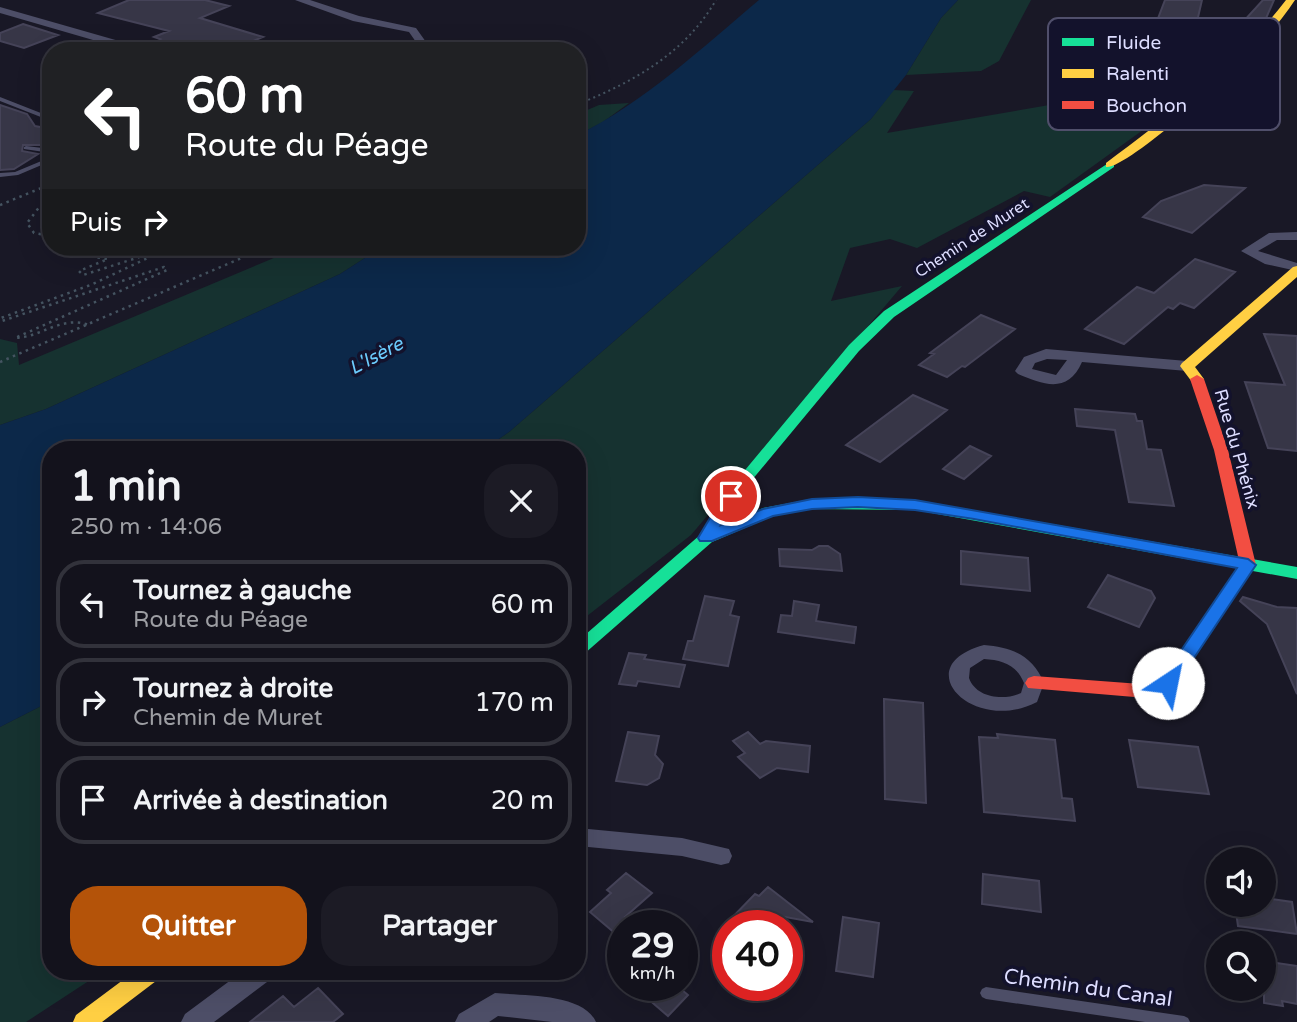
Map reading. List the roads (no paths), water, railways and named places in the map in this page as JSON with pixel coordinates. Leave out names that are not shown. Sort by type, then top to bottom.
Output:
[{"type":"street","points":[[300,0],[357,19],[412,30],[420,42]]},
{"type":"street","name":"Chemin de Muret","points":[[1278,18],[1291,0]]},
{"type":"street","points":[[0,10],[112,42]]},
{"type":"street","name":"Chemin de Muret","points":[[706,538],[731,496],[853,348],[889,314],[1062,199],[1156,130]]},
{"type":"street","points":[[1297,236],[1274,236],[1248,251],[1270,261],[1297,268]]},
{"type":"street","points":[[1076,358],[1187,366],[1297,268]]},
{"type":"street","name":"Rue du Phénix","points":[[1187,366],[1195,374],[1221,450],[1248,565]]},
{"type":"street","points":[[586,643],[706,538],[769,512],[812,504],[869,502],[974,514],[1297,573]]},
{"type":"street","points":[[1034,683],[1158,692],[1168,683],[1248,565]]},
{"type":"street","points":[[586,838],[682,847],[721,856]]},
{"type":"street","points":[[83,1022],[140,980]]},
{"type":"street","points":[[194,1022],[250,980]]},
{"type":"street","points":[[468,1022],[495,1004],[572,1013],[583,1022]]},
{"type":"lane","points":[[0,99],[42,115]]},
{"type":"lane","points":[[26,148],[42,150]]},
{"type":"lane","points":[[0,175],[16,174],[42,163]]},
{"type":"lane","name":"Chemin du Canal","points":[[986,993],[1184,1022]]},
{"type":"water","name":"L'Isère","points":[[759,0],[958,0],[941,18],[906,75],[871,119],[496,441],[42,441],[42,706],[0,727],[0,425],[46,409],[340,274],[368,256],[586,256],[586,131],[626,107],[694,55]]}]
